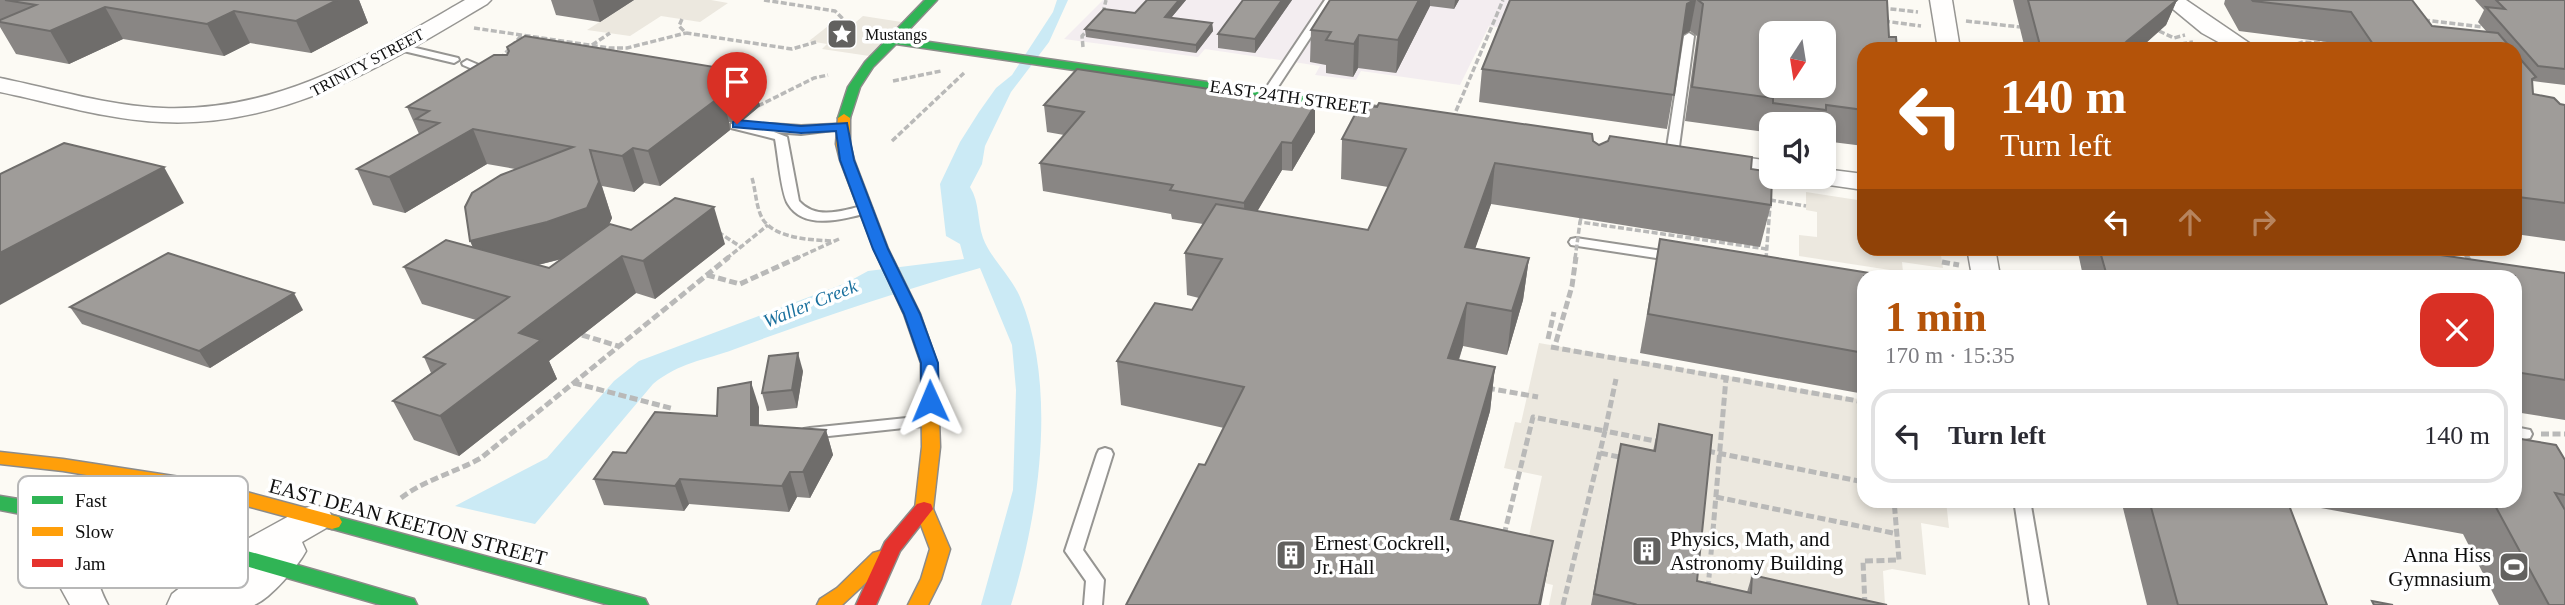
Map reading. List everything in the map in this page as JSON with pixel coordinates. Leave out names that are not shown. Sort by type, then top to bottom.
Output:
[{"type":"street","name":"TRINITY STREET","points":[[0,85],[139,112],[187,116],[223,114],[304,95],[344,78],[480,0]]},
{"type":"street","points":[[918,605],[931,579],[940,549],[924,509],[931,447],[929,363],[912,314],[881,249],[845,152],[842,126],[854,87],[892,40],[931,0]]},
{"type":"street","points":[[2173,0],[2234,42]]},
{"type":"street","name":"EAST 24TH STREET","points":[[892,40],[1422,117]]},
{"type":"street","points":[[1736,164],[1759,175]]},
{"type":"street","points":[[1836,178],[1857,181]]},
{"type":"street","name":"EAST DEAN KEETON STREET","points":[[0,458],[131,476]]},
{"type":"street","name":"EAST DEAN KEETON STREET","points":[[248,500],[638,605]]},
{"type":"street","points":[[0,503],[18,505]]},
{"type":"street","points":[[827,605],[844,593],[892,547],[924,509]]},
{"type":"street","points":[[248,570],[315,518]]},
{"type":"street","points":[[866,605],[892,547]]},
{"type":"street","points":[[248,559],[407,605]]},
{"type":"street","points":[[248,578],[260,563]]},
{"type":"street","points":[[80,588],[89,605]]},
{"type":"street","points":[[186,605],[216,588]]},
{"type":"street","points":[[227,605],[240,588]]},
{"type":"lane","points":[[1268,94],[1330,0]]},
{"type":"lane","points":[[1672,154],[1689,36]]},
{"type":"lane","points":[[399,47],[454,60]]},
{"type":"lane","points":[[467,63],[503,79]]},
{"type":"lane","points":[[842,126],[801,130],[736,125],[776,134],[783,141],[793,202],[797,208],[813,216],[825,217],[868,209]]},
{"type":"lane","points":[[1576,242],[1696,261]]},
{"type":"lane","points":[[802,434],[930,420]]},
{"type":"lane","points":[[1093,605],[1095,580],[1074,551],[1105,454]]},
{"type":"lane","points":[[2023,508],[2039,605]]},
{"type":"path","points":[[764,0],[835,11],[844,20]]},
{"type":"path","points":[[1097,20],[1104,12],[1106,0]]},
{"type":"path","points":[[1456,111],[1503,0]]},
{"type":"path","points":[[1880,8],[1945,22]]},
{"type":"path","points":[[682,19],[680,26],[686,33]]},
{"type":"path","points":[[2414,19],[2482,27]]},
{"type":"path","points":[[1881,21],[2020,27]]},
{"type":"path","points":[[464,26],[591,46],[627,48],[686,33],[792,49],[816,42]]},
{"type":"path","points":[[1084,58],[1082,36],[1090,28]]},
{"type":"path","points":[[591,46],[610,33]]},
{"type":"path","points":[[509,57],[497,62],[522,35]]},
{"type":"path","points":[[543,44],[554,40]]},
{"type":"path","points":[[892,141],[972,65]]},
{"type":"path","points":[[893,80],[946,70]]},
{"type":"path","points":[[758,106],[814,78],[828,75]]},
{"type":"path","points":[[1766,272],[1771,189]]},
{"type":"path","points":[[1770,200],[1806,206]]},
{"type":"path","points":[[1767,249],[1581,220],[1572,286],[1556,342],[1551,347],[1857,401]]},
{"type":"path","points":[[401,499],[410,491],[456,472],[481,458],[768,225]]},
{"type":"path","points":[[709,226],[741,247]]},
{"type":"path","points":[[706,275],[740,284],[839,239]]},
{"type":"path","points":[[1761,239],[1768,240]]},
{"type":"path","points":[[2466,256],[2469,260]]},
{"type":"path","points":[[1548,339],[1554,312]]},
{"type":"path","points":[[582,335],[619,346]]},
{"type":"path","points":[[1707,597],[1727,378]]},
{"type":"path","points":[[1563,605],[1616,379]]},
{"type":"path","points":[[573,383],[661,403],[674,409]]},
{"type":"path","points":[[1477,386],[1538,397]]},
{"type":"path","points":[[1504,537],[1533,417],[1670,444]]},
{"type":"path","points":[[1696,449],[1857,481]]},
{"type":"path","points":[[1600,453],[1626,459]]},
{"type":"path","points":[[1704,475],[1717,478]]},
{"type":"path","points":[[1716,497],[1898,534]]},
{"type":"path","points":[[1865,605],[1863,561],[1899,560],[1895,508]]},
{"type":"shaded area","points":[[634,0],[711,0],[728,3],[700,22],[661,16],[630,36],[587,30]]},
{"type":"shaded area","points":[[1103,0],[1592,0],[1600,41],[1489,26],[1460,85],[1361,71],[1356,80],[1315,75],[1320,66],[1205,49],[1198,57],[1064,39]]},
{"type":"shaded area","points":[[863,16],[908,23],[876,57],[822,49],[827,44],[809,41],[837,19],[856,22]]},
{"type":"shaded area","points":[[1806,192],[1857,200],[1857,256],[1941,256],[1943,268],[1902,262],[1903,270],[1890,270],[1799,256],[1799,235],[1817,237],[1817,212],[1806,210]]},
{"type":"shaded area","points":[[1539,343],[1857,399],[1857,508],[1947,508],[1949,528],[1921,523],[1926,575],[1892,569],[1883,571],[1885,605],[1687,605],[1611,491],[1591,605],[1549,605],[1553,585],[1520,577],[1542,476],[1504,468],[1515,422],[1521,423]]},
{"type":"water","name":"Waller Creek","points":[[1057,0],[1068,0],[1049,42],[1011,92],[985,146],[982,164],[970,187],[983,238],[1020,297],[1032,332],[1039,370],[1040,451],[1036,491],[1030,531],[1011,605],[981,605],[1013,490],[1016,390],[1012,345],[980,268],[857,306],[673,371],[653,384],[535,524],[455,506],[547,458],[614,381],[639,361],[846,283],[868,271],[964,259],[960,244],[946,236],[940,184],[960,142],[979,112],[996,88],[1012,75],[1053,12]]},
{"type":"building","points":[[5,0],[337,0],[296,21],[234,11],[207,24],[105,7],[50,31],[0,22],[36,5]]},
{"type":"building","points":[[1147,0],[1179,0],[1165,17],[1212,23],[1196,45],[1085,29],[1104,9],[1135,13]]},
{"type":"building","points":[[1243,0],[1282,0],[1255,39],[1218,34]]},
{"type":"building","points":[[1330,0],[1419,0],[1398,40],[1359,35],[1354,44],[1326,40],[1331,32],[1311,30]]},
{"type":"building","points":[[1510,0],[1694,0],[1687,4],[1674,95],[1482,69]]},
{"type":"building","points":[[1698,0],[1887,0],[1889,37],[1896,37],[1896,42],[1857,42],[1857,109],[1826,105],[1826,110],[1773,103],[1773,98],[1836,98],[1836,21],[1759,21],[1759,96],[1692,87],[1703,4]]},
{"type":"building","points":[[2028,0],[2177,0],[2127,41],[2135,42],[2039,42]]},
{"type":"building","points":[[2412,0],[2432,26],[2498,33],[2506,42],[2372,42],[2351,12],[2253,1]]},
{"type":"building","points":[[2496,0],[2565,0],[2565,69],[2538,66],[2522,48],[2522,42],[2517,42],[2486,7],[2505,9]]},
{"type":"building","points":[[525,36],[751,73],[732,88],[720,88],[721,96],[648,151],[633,148],[622,156],[590,150],[599,182],[587,208],[547,222],[470,241],[465,207],[472,193],[501,175],[573,147],[473,129],[389,177],[357,169],[439,123],[416,119],[429,111],[407,107],[494,55],[507,55],[507,47]]},
{"type":"building","points":[[2522,61],[2536,77],[2532,79],[2533,94],[2554,98],[2565,105],[2565,203],[2522,198]]},
{"type":"building","points":[[1077,69],[1315,105],[1292,143],[1282,142],[1244,203],[1170,190],[1173,185],[1040,163],[1084,112],[1044,105]]},
{"type":"building","points":[[1379,103],[1592,134],[1593,141],[1599,145],[1608,141],[1610,136],[1752,157],[1751,169],[1759,170],[1759,189],[1772,189],[1771,205],[1495,163],[1465,247],[1529,258],[1512,311],[1467,303],[1448,358],[1495,367],[1451,519],[1553,541],[1539,605],[1126,605],[1199,464],[1205,465],[1244,387],[1117,361],[1155,303],[1192,310],[1222,259],[1185,253],[1216,204],[1368,230],[1406,149],[1342,139],[1360,105],[1377,107]]},
{"type":"building","points":[[64,143],[164,167],[0,253],[0,174]]},
{"type":"building","points":[[675,198],[714,207],[643,261],[622,256],[519,333],[541,340],[440,416],[393,401],[445,364],[424,357],[509,297],[404,267],[446,240],[549,268],[610,224],[631,230]]},
{"type":"building","points":[[1660,239],[1857,271],[1857,352],[1648,314]]},
{"type":"building","points":[[168,253],[294,293],[199,351],[70,307]]},
{"type":"building","points":[[2101,256],[2447,256],[2565,273],[2565,380],[2522,373],[2522,270],[2105,270]]},
{"type":"building","points":[[798,353],[792,390],[762,393],[769,356]]},
{"type":"building","points":[[751,382],[751,425],[826,430],[803,472],[790,472],[782,486],[680,479],[675,486],[594,479],[613,452],[626,453],[655,412],[717,416],[718,388]]},
{"type":"building","points":[[1659,424],[1712,435],[1697,581],[1751,593],[1752,575],[1887,605],[1634,605],[1594,594],[1621,444],[1655,451]]},
{"type":"building","points":[[2522,439],[2556,445],[2565,460],[2565,495],[2555,493],[2565,510],[2565,605],[2549,605],[2496,508],[2522,508]]},
{"type":"building","points":[[2151,508],[2290,508],[2327,605],[2178,605]]},
{"type":"building","points":[[2372,601],[2393,605],[2374,605]]},
{"type":"traffic: fast","points":[[844,118],[854,87],[869,65],[931,0]]},
{"type":"traffic: fast","points":[[892,40],[1409,115]]},
{"type":"traffic: fast","points":[[0,503],[18,506]]},
{"type":"traffic: fast","points":[[332,522],[638,605]]},
{"type":"traffic: fast","points":[[248,558],[407,605]]},
{"type":"traffic: slow","points":[[844,118],[843,144],[847,160],[881,249],[912,314],[929,363],[931,447],[924,509],[940,549],[931,579],[918,605]]},
{"type":"traffic: slow","points":[[0,458],[131,476]]},
{"type":"traffic: slow","points":[[248,499],[332,522]]},
{"type":"traffic: slow","points":[[827,605],[844,593],[880,558]]},
{"type":"traffic: jam","points":[[866,605],[892,547],[924,509]]},
{"type":"place","name":"Mustangs","points":[[842,34]]},
{"type":"place","name":"Physics, Math, and Astronomy Building","points":[[1647,551]]},
{"type":"place","name":"Ernest Cockrell, Jr. Hall","points":[[1291,555]]},
{"type":"place","name":"Anna Hiss Gymnasium","points":[[2514,567]]},
{"type":"route","points":[[737,124],[801,130],[842,126],[847,160],[868,209],[881,249],[912,314],[929,363],[930,401]]}]
